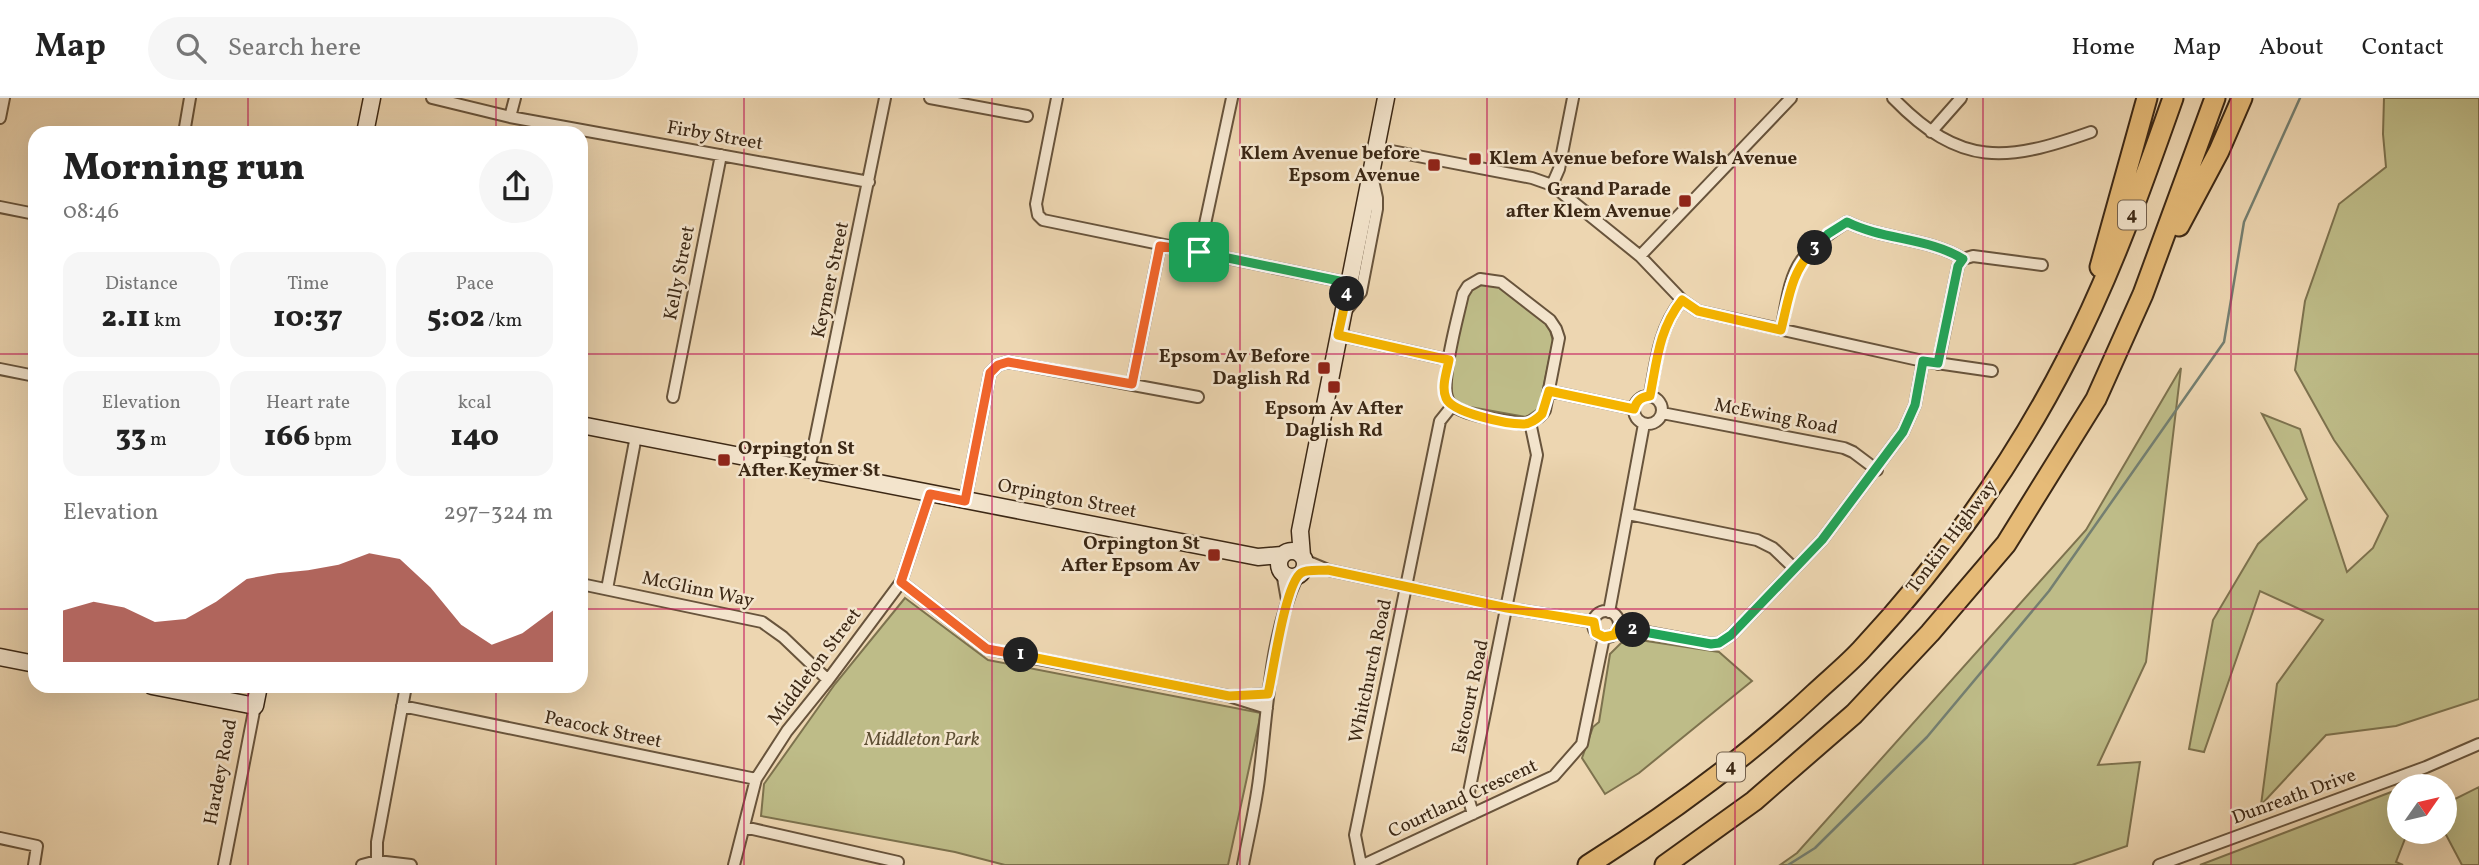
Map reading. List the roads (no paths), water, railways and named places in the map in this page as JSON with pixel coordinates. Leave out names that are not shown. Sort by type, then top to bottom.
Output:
[{"type":"highway","points":[[2083,328],[2147,98]]},
{"type":"highway","name":"Tonkin Highway","points":[[1588,865],[1654,823],[1776,730],[1860,651],[1934,564],[1981,501],[2043,403],[2083,328],[2120,247],[2173,98]]},
{"type":"highway","name":"4","points":[[1665,865],[1754,801],[1854,714],[1930,633],[2006,544],[2096,398],[2143,294],[2214,98]]},
{"type":"highway","points":[[2143,294],[2219,151],[2242,98]]},
{"type":"street","points":[[0,118],[4,98]]},
{"type":"street","points":[[185,126],[190,98]]},
{"type":"street","points":[[366,126],[372,98]]},
{"type":"street","name":"Firby Street","points":[[432,98],[553,126]]},
{"type":"street","points":[[510,117],[515,98]]},
{"type":"street","name":"Keymer Street","points":[[809,469],[885,98]]},
{"type":"street","points":[[930,98],[1027,116]]},
{"type":"street","points":[[1057,98],[1036,204],[1038,215],[1048,223],[1349,283]]},
{"type":"street","points":[[1199,252],[1232,98]]},
{"type":"street","points":[[1242,865],[1260,773],[1268,694],[1292,564],[1386,98]]},
{"type":"street","points":[[1552,185],[1559,169],[1573,98]]},
{"type":"street","points":[[1640,256],[1791,98]]},
{"type":"street","points":[[1893,98],[1931,132],[1955,145],[1983,153],[2014,154],[2048,148],[2091,132]]},
{"type":"street","points":[[1931,132],[1961,98]]},
{"type":"street","name":"Firby Street","points":[[588,133],[869,182]]},
{"type":"street","points":[[1376,148],[1532,178],[1552,185],[1640,256],[1682,300],[1698,311],[1923,361],[1992,371]]},
{"type":"street","name":"Kelly Street","points":[[673,397],[721,155]]},
{"type":"street","points":[[1343,315],[1361,292],[1377,209],[1371,170]]},
{"type":"street","points":[[0,207],[28,213]]},
{"type":"street","points":[[1781,330],[1794,275],[1801,261],[1828,234],[1847,222],[1865,231],[1950,251],[1963,259]]},
{"type":"street","points":[[1132,384],[1160,246]]},
{"type":"street","points":[[1938,363],[1958,266],[1963,259],[1973,256],[2042,265]]},
{"type":"street","points":[[1480,279],[1500,282],[1550,320],[1559,338],[1549,391],[1542,414],[1523,424],[1469,413],[1452,407],[1446,400],[1444,392],[1449,360],[1463,294],[1468,286],[1480,279]]},
{"type":"street","points":[[1650,396],[1664,326],[1682,300]]},
{"type":"street","points":[[1338,335],[1449,360]]},
{"type":"street","points":[[1619,627],[1711,644],[1719,643],[1731,635],[1822,540],[1877,470],[1903,432],[1915,405],[1923,361]]},
{"type":"street","points":[[965,501],[990,373],[998,365],[1008,362],[1198,397]]},
{"type":"street","points":[[0,369],[28,375]]},
{"type":"street","points":[[1549,391],[1634,409]]},
{"type":"street","points":[[1643,396],[1650,396],[1657,398],[1662,412],[1658,421],[1650,425],[1637,420],[1634,409],[1636,401],[1643,396]]},
{"type":"street","name":"Whitchurch Road","points":[[1362,865],[1355,835],[1440,421],[1452,407]]},
{"type":"street","name":"McEwing Road","points":[[1662,412],[1844,448],[1877,470]]},
{"type":"street","name":"Estcourt Road","points":[[1473,814],[1468,797],[1537,455],[1531,422]]},
{"type":"street","points":[[1609,612],[1644,424]]},
{"type":"street","name":"Orpington Street","points":[[588,426],[1292,564]]},
{"type":"street","points":[[607,589],[636,436]]},
{"type":"street","name":"Middleton Street","points":[[734,865],[756,779],[786,731],[901,582],[930,494]]},
{"type":"street","points":[[1628,514],[1757,540],[1773,548],[1794,568]]},
{"type":"street","points":[[1292,564],[1507,608],[1594,622]]},
{"type":"street","points":[[901,582],[987,649],[1229,696],[1267,708]]},
{"type":"street","name":"McGlinn Way","points":[[588,585],[762,622],[783,636],[828,680]]},
{"type":"street","points":[[1609,612],[1617,617],[1619,627],[1614,635],[1604,637],[1596,633],[1594,622],[1598,615],[1609,612]]},
{"type":"street","name":"Courtland Crescent","points":[[1362,865],[1554,776],[1582,744],[1604,637]]},
{"type":"street","points":[[0,657],[28,663]]},
{"type":"street","points":[[188,693],[255,706]]},
{"type":"street","name":"Hardey Road","points":[[224,865],[258,693]]},
{"type":"street","points":[[377,861],[377,842],[405,693]]},
{"type":"street","points":[[1229,696],[1268,694]]},
{"type":"street","name":"Peacock Street","points":[[402,706],[756,779]]},
{"type":"street","name":"Dunreath Drive","points":[[2159,865],[2445,760],[2479,744]]},
{"type":"street","points":[[744,827],[898,862],[897,865]]},
{"type":"street","points":[[0,838],[37,846],[34,865]]},
{"type":"street","points":[[362,865],[377,861],[411,865]]},
{"type":"waterway","points":[[1788,865],[1815,848],[1927,737],[2049,591],[2224,342],[2244,222],[2300,98]]},
{"type":"place","name":"Klem Avenue before Walsh Avenue","points":[[1475,159]]},
{"type":"place","name":"Klem Avenue before Epsom Avenue","points":[[1434,165]]},
{"type":"place","name":"Grand Parade after Klem Avenue","points":[[1685,201]]},
{"type":"place","name":"Epsom Av Before Daglish Rd","points":[[1324,368]]},
{"type":"place","name":"Epsom Av After Daglish Rd","points":[[1334,387]]},
{"type":"place","name":"Orpington St After Keymer St","points":[[724,460]]},
{"type":"place","name":"Orpington St After Epsom Av","points":[[1214,555]]},
{"type":"park label","name":"Middleton Park","points":[[922,740]]}]
